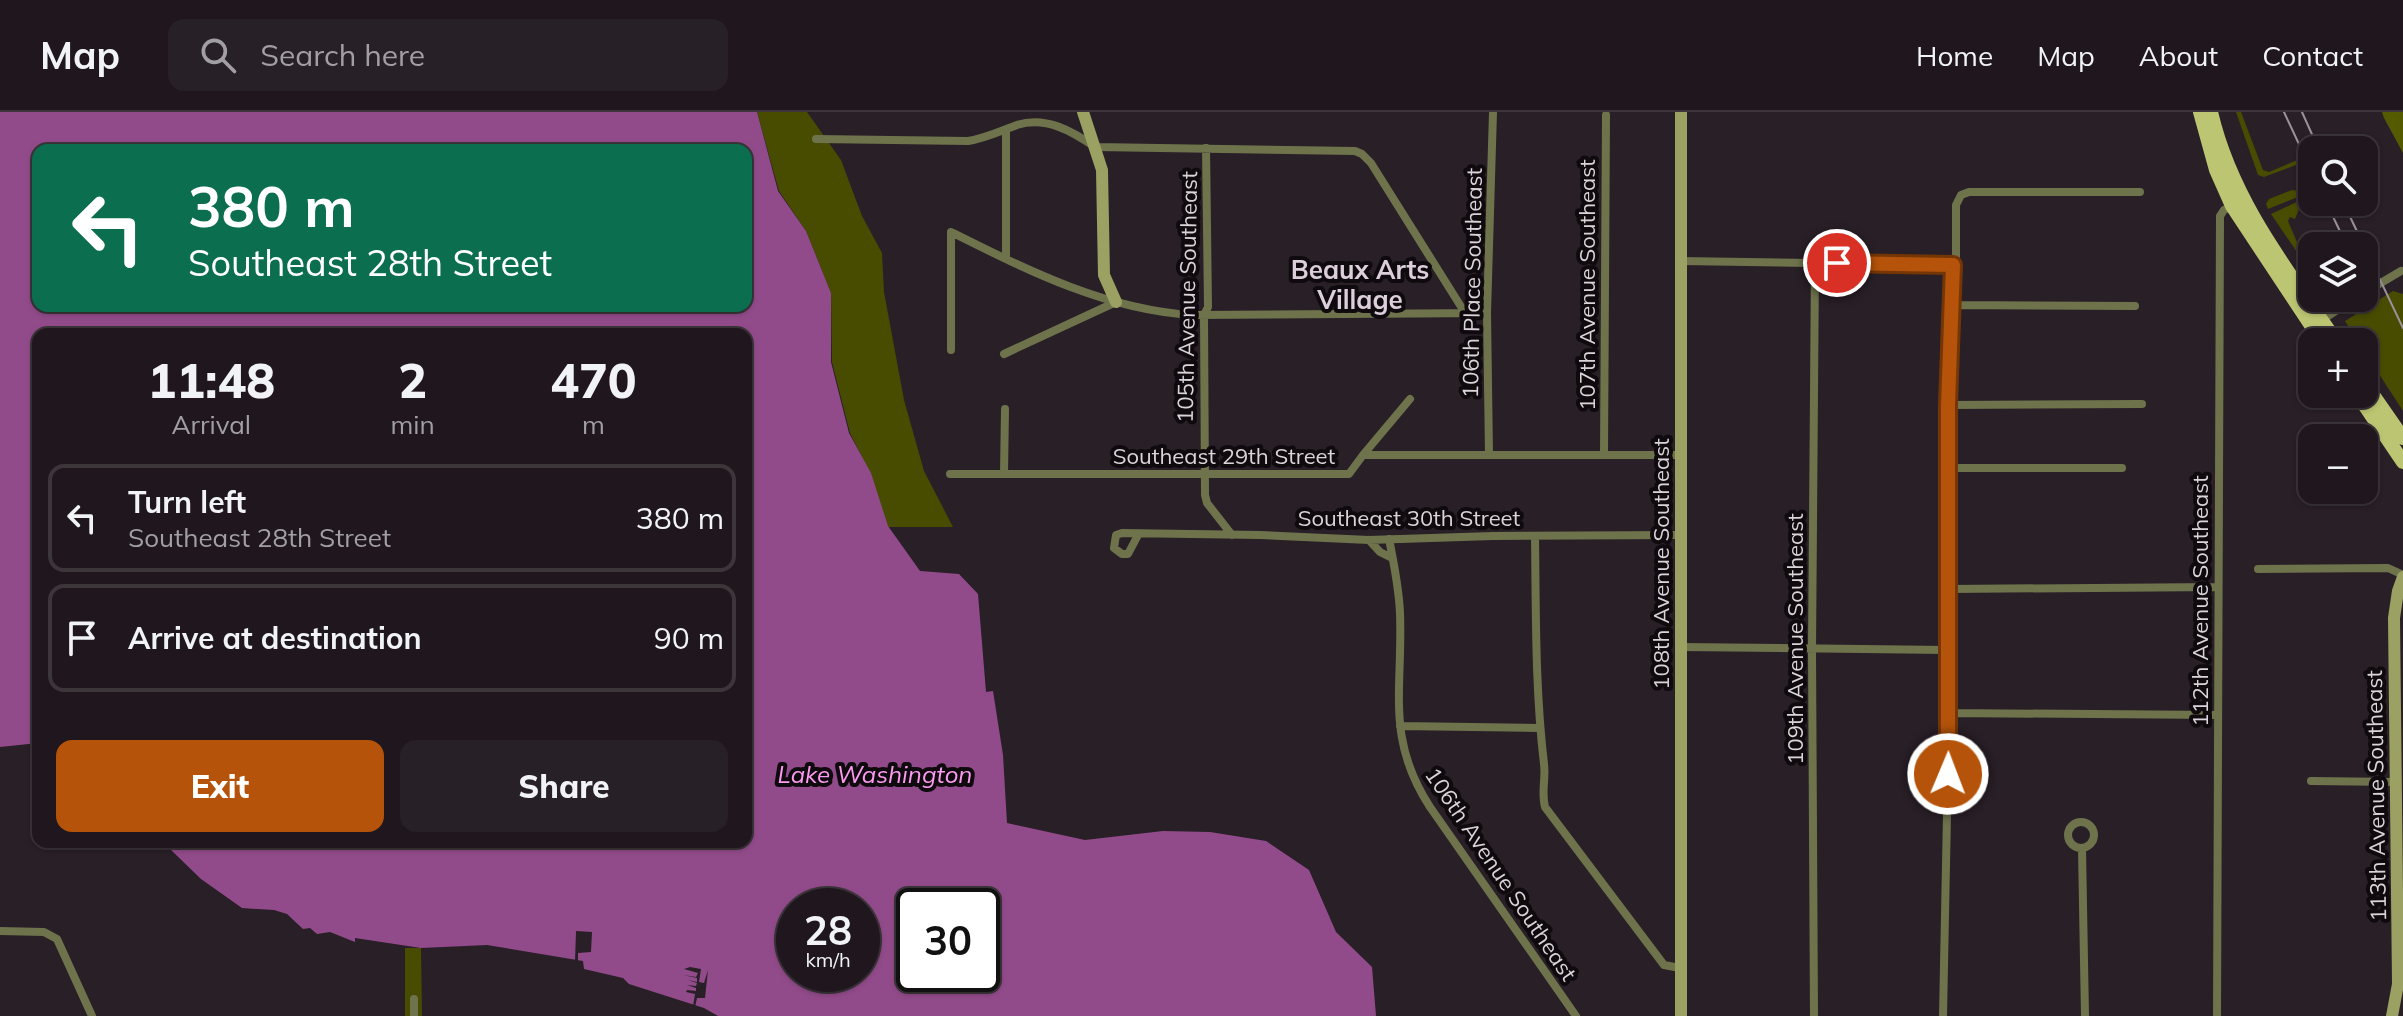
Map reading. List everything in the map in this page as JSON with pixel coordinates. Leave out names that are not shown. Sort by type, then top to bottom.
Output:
[{"type":"main road","points":[[2200,112],[2216,170],[2321,328]]},
{"type":"main road","points":[[2211,112],[2238,203]]},
{"type":"main road","points":[[2317,324],[2318,328]]},
{"type":"main road","points":[[2378,402],[2403,438]]},
{"type":"main road","points":[[2366,408],[2403,462]]},
{"type":"street","points":[[1083,112],[1102,170],[1104,275],[1116,302]]},
{"type":"street","name":"106th Place Southeast","points":[[1489,455],[1487,313],[1493,112]]},
{"type":"street","name":"108th Avenue Southeast","points":[[1681,112],[1681,1016]]},
{"type":"street","name":"107th Avenue Southeast","points":[[1604,455],[1606,115]]},
{"type":"street","points":[[816,139],[952,142],[980,139],[1039,122],[1070,131],[1095,147],[1355,151],[1368,158],[1465,313]]},
{"type":"street","points":[[1006,130],[1006,259]]},
{"type":"street","name":"105th Avenue Southeast","points":[[1206,148],[1208,307],[1204,315],[1203,475],[1207,503],[1232,535]]},
{"type":"street","points":[[1943,1016],[1949,713],[1948,405],[1956,205],[1961,195],[1969,192],[2140,192]]},
{"type":"street","name":"112th Avenue Southeast","points":[[2217,1016],[2220,216],[2238,203]]},
{"type":"street","points":[[951,350],[951,232],[1006,259],[1116,302],[1155,312],[1204,315],[1487,313]]},
{"type":"street","points":[[1680,261],[1953,265]]},
{"type":"street","name":"109th Avenue Southeast","points":[[1814,1016],[1812,650],[1815,262]]},
{"type":"street","points":[[2378,285],[2401,271]]},
{"type":"street","points":[[1004,354],[1116,302]]},
{"type":"street","points":[[1950,305],[2135,306]]},
{"type":"street","points":[[2317,324],[2335,312]]},
{"type":"street","points":[[1363,455],[1410,399]]},
{"type":"street","points":[[1948,405],[2142,404]]},
{"type":"street","points":[[1004,474],[1005,409]]},
{"type":"street","name":"Southeast 29th Street","points":[[950,474],[1349,474],[1363,455],[1681,455]]},
{"type":"street","points":[[1948,468],[2122,468]]},
{"type":"street","name":"Southeast 30th Street","points":[[1138,535],[1369,540],[1680,535]]},
{"type":"street","points":[[1535,536],[1545,807],[1664,965],[1680,968]]},
{"type":"street","name":"106th Avenue Southeast","points":[[1389,539],[1401,617],[1400,726],[1404,754],[1418,789],[1576,1016]]},
{"type":"street","points":[[1369,540],[1380,552],[1392,558]]},
{"type":"street","points":[[2258,569],[2388,568],[2403,576]]},
{"type":"street","name":"113th Avenue Southeast","points":[[2392,1016],[2398,984],[2400,829],[2396,782],[2394,618],[2403,576]]},
{"type":"street","points":[[1948,589],[2218,587]]},
{"type":"street","points":[[1680,647],[1947,650]]},
{"type":"street","points":[[1949,713],[2218,715]]},
{"type":"street","points":[[1400,726],[1540,728]]},
{"type":"street","points":[[2311,781],[2396,782]]},
{"type":"street","points":[[2082,849],[2085,1016]]},
{"type":"street","points":[[0,931],[44,932],[57,939],[92,1016]]},
{"type":"street","points":[[414,999],[414,1016]]},
{"type":"shaded area","points":[[757,112],[807,112],[841,160],[862,216],[882,253],[884,292],[904,400],[924,471],[953,527],[887,527],[870,473],[850,433],[832,362],[831,293],[806,231],[779,191]]},
{"type":"shaded area","points":[[2236,112],[2241,112],[2263,170],[2269,172],[2298,160],[2298,164],[2264,177],[2258,175]]},
{"type":"shaded area","points":[[2382,112],[2403,112],[2403,153],[2384,118]]},
{"type":"shaded area","points":[[2292,190],[2298,191],[2298,197],[2268,209],[2266,204],[2269,199]]},
{"type":"shaded area","points":[[2298,201],[2295,219],[2290,217],[2288,221],[2298,245],[2298,254],[2271,214]]},
{"type":"shaded area","points":[[2393,291],[2403,294],[2403,411],[2378,373],[2378,328],[2349,328],[2345,321],[2359,312],[2378,312],[2378,300]]},
{"type":"shaded area","points":[[405,948],[421,948],[422,1016],[405,1016]]},
{"type":"water","name":"Lake Washington","points":[[0,112],[757,112],[778,191],[806,231],[831,293],[831,362],[849,433],[871,473],[888,526],[920,571],[959,574],[978,594],[986,692],[993,691],[1003,755],[1007,823],[1085,840],[1163,831],[1210,832],[1266,841],[1309,870],[1336,932],[1372,967],[1376,1016],[718,1016],[704,1008],[629,984],[623,978],[584,969],[583,961],[487,945],[421,948],[355,938],[355,942],[330,932],[317,934],[310,928],[303,929],[287,914],[274,910],[242,908],[201,879],[170,848],[752,848],[752,328],[32,328],[32,744],[0,747]]},
{"type":"pier","points":[[576,931],[592,932],[591,952],[578,953],[578,961],[575,961]]},
{"type":"pier","points":[[684,969],[701,969],[699,982],[704,983],[708,970],[705,998],[697,998],[695,1007],[695,994],[686,992],[696,991],[696,988],[687,985],[696,986],[697,983],[688,980],[697,982],[697,978],[683,975],[696,977],[698,973]]},
{"type":"tram line","points":[[2284,112],[2298,142]]},
{"type":"tram line","points":[[2302,112],[2313,136]]},
{"type":"tram line","points":[[2333,216],[2340,232]]},
{"type":"tram line","points":[[2350,216],[2357,232]]},
{"type":"tram line","points":[[2378,275],[2403,328]]},
{"type":"district","name":"Beaux Arts Village","points":[[1360,285]]},
{"type":"route","points":[[1837,263],[1953,265],[1948,405],[1948,774]]}]
